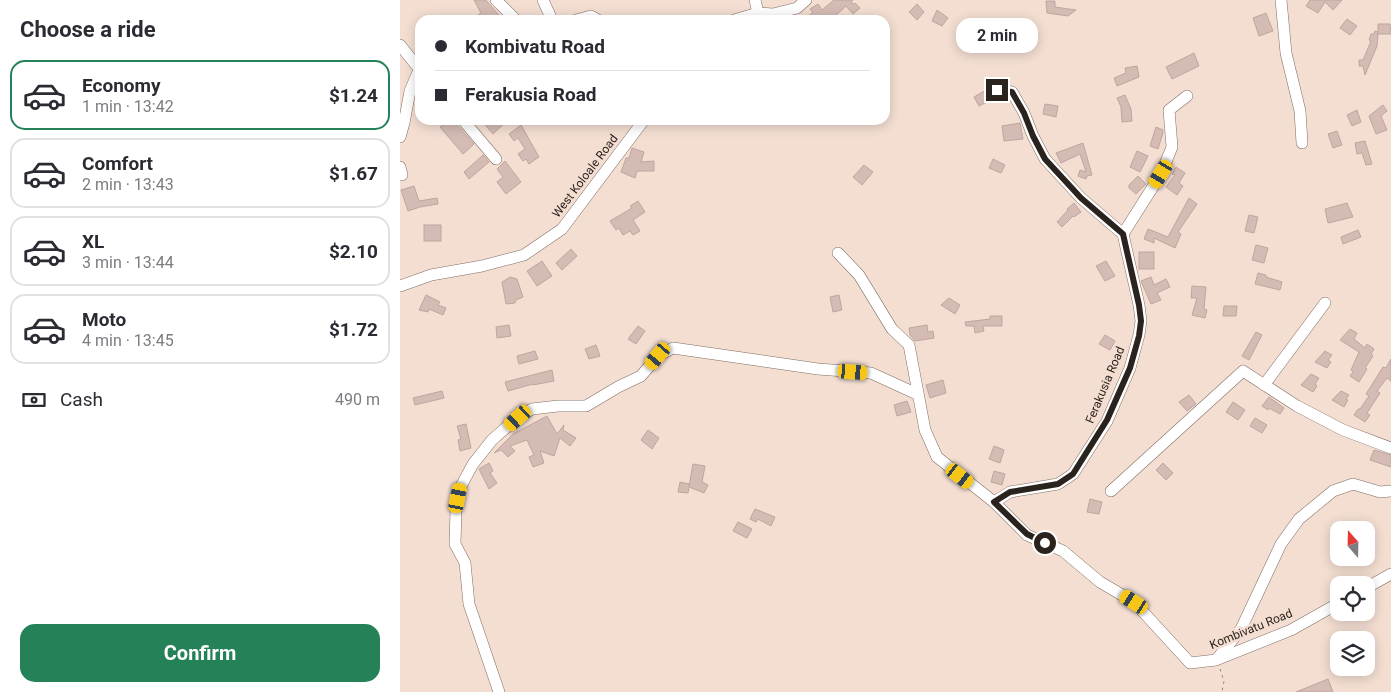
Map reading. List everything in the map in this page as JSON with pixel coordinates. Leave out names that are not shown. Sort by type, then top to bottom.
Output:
[{"type":"street","points":[[496,0],[511,15]]},
{"type":"street","points":[[543,0],[550,15]]},
{"type":"street","points":[[755,0],[758,13]]},
{"type":"street","points":[[751,15],[758,13],[774,14],[797,8],[806,0]]},
{"type":"street","points":[[1281,0],[1286,53],[1300,111],[1302,143]]},
{"type":"street","points":[[400,45],[415,64]]},
{"type":"street","points":[[400,137],[410,91],[415,80]]},
{"type":"street","points":[[997,90],[1012,92],[1045,159],[1081,198],[1123,234],[1161,174],[1172,147],[1169,110],[1186,96]]},
{"type":"street","points":[[467,125],[496,159]]},
{"type":"street","name":"West Koloale Road","points":[[400,286],[431,275],[482,266],[524,255],[547,240],[562,229],[640,125]]},
{"type":"street","name":"Ferakusia Road","points":[[994,502],[1010,492],[1058,484],[1073,474],[1107,420],[1130,368],[1141,321],[1123,234]]},
{"type":"street","name":"Kombivatu Road","points":[[838,252],[859,275],[892,329],[909,345],[924,430],[937,457],[994,502],[1027,534],[1063,551],[1100,582],[1134,602],[1190,663],[1216,660],[1291,630],[1330,608]]},
{"type":"street","points":[[1264,385],[1325,303]]},
{"type":"street","points":[[499,692],[470,604],[465,563],[455,544],[456,509],[460,488],[473,464],[492,440],[518,418],[532,409],[558,406],[586,406],[618,386],[641,376],[658,356],[673,348],[818,369],[871,373],[918,394]]},
{"type":"street","points":[[1110,491],[1243,371],[1297,406],[1344,430],[1391,448]]},
{"type":"street","points":[[1216,660],[1242,629],[1281,544],[1299,519],[1333,491],[1353,484],[1380,492],[1391,491]]},
{"type":"street","points":[[1375,583],[1391,574]]},
{"type":"path","points":[[1216,660],[1224,681],[1222,692]]},
{"type":"building","points":[[474,0],[486,0],[499,15],[478,15],[481,13]]},
{"type":"building","points":[[834,0],[853,0],[851,2],[860,8],[853,14],[846,6],[836,15],[809,15],[813,13],[810,9],[818,4],[822,10]]},
{"type":"building","points":[[1310,0],[1342,0],[1333,10],[1325,2],[1318,13],[1306,6]]},
{"type":"building","points":[[1046,1],[1055,1],[1055,7],[1076,10],[1068,16],[1047,13]]},
{"type":"building","points":[[917,4],[924,12],[917,20],[909,12]]},
{"type":"building","points":[[937,10],[948,18],[942,26],[932,21]]},
{"type":"building","points":[[1266,13],[1273,31],[1259,36],[1253,18]]},
{"type":"building","points":[[1347,19],[1357,26],[1350,35],[1340,28]]},
{"type":"building","points":[[1378,24],[1390,24],[1391,34],[1378,33],[1377,46],[1365,75],[1363,66],[1359,66],[1359,60],[1363,60],[1371,41],[1369,40],[1371,34],[1374,34],[1375,31],[1378,32]]},
{"type":"building","points":[[1194,53],[1199,66],[1172,79],[1166,67]]},
{"type":"building","points":[[1137,66],[1139,77],[1117,86],[1114,78],[1126,73],[1125,68]]},
{"type":"building","points":[[986,90],[991,100],[979,106],[974,97]]},
{"type":"building","points":[[1125,95],[1131,109],[1132,121],[1122,122],[1121,107],[1117,98]]},
{"type":"building","points":[[1045,104],[1058,106],[1056,117],[1043,114]]},
{"type":"building","points":[[1383,105],[1387,111],[1381,116],[1387,130],[1376,134],[1369,116]]},
{"type":"building","points":[[1357,110],[1361,122],[1352,126],[1347,115]]},
{"type":"building","points":[[1020,123],[1023,139],[1004,141],[1002,126]]},
{"type":"building","points":[[457,125],[474,144],[463,154],[440,127]]},
{"type":"building","points":[[485,125],[503,125],[493,134]]},
{"type":"building","points":[[521,125],[539,157],[529,164],[526,159],[523,161],[518,154],[525,149],[518,138],[514,141],[509,134]]},
{"type":"building","points":[[1156,127],[1163,130],[1158,149],[1150,146]]},
{"type":"building","points":[[1337,131],[1342,145],[1333,148],[1328,134]]},
{"type":"building","points":[[1365,141],[1372,164],[1366,165],[1362,153],[1357,154],[1355,143]]},
{"type":"building","points":[[1083,143],[1092,175],[1087,176],[1086,179],[1078,176],[1080,170],[1086,172],[1080,154],[1061,163],[1056,153]]},
{"type":"building","points":[[632,148],[644,152],[641,162],[654,161],[654,171],[637,171],[635,178],[621,172]]},
{"type":"building","points":[[1137,151],[1148,156],[1140,172],[1130,167]]},
{"type":"building","points":[[483,155],[489,162],[469,179],[464,172]]},
{"type":"building","points":[[993,159],[1005,165],[1001,173],[989,168]]},
{"type":"building","points":[[505,161],[521,182],[506,194],[497,182],[503,177],[497,169]]},
{"type":"building","points":[[864,165],[873,172],[862,185],[853,177]]},
{"type":"building","points":[[1176,167],[1185,173],[1179,183],[1183,186],[1177,195],[1166,187],[1175,175],[1172,174]]},
{"type":"building","points":[[1138,176],[1146,184],[1136,194],[1129,188],[1129,185]]},
{"type":"building","points":[[414,186],[419,201],[437,198],[438,204],[408,211],[401,190]]},
{"type":"building","points":[[1189,198],[1197,204],[1178,232],[1181,234],[1175,248],[1154,238],[1154,243],[1144,239],[1148,229],[1168,237]]},
{"type":"building","points":[[638,201],[645,212],[633,220],[640,231],[633,235],[630,231],[623,235],[619,228],[616,230],[610,221],[632,208],[630,206]]},
{"type":"building","points":[[1074,203],[1081,212],[1073,216],[1062,227],[1057,222]]},
{"type":"building","points":[[1347,203],[1353,217],[1328,223],[1325,209]]},
{"type":"building","points":[[1249,215],[1258,217],[1254,233],[1245,231]]},
{"type":"building","points":[[424,225],[441,225],[441,241],[424,241]]},
{"type":"building","points":[[1358,230],[1361,237],[1343,244],[1341,237]]},
{"type":"building","points":[[1256,245],[1268,248],[1264,263],[1252,260]]},
{"type":"building","points":[[571,249],[577,256],[562,270],[556,263]]},
{"type":"building","points":[[1139,252],[1154,252],[1154,269],[1139,269]]},
{"type":"building","points":[[542,261],[552,276],[537,286],[527,271]]},
{"type":"building","points":[[1106,261],[1115,276],[1105,281],[1096,266]]},
{"type":"building","points":[[1258,273],[1282,282],[1280,290],[1255,284]]},
{"type":"building","points":[[510,277],[517,279],[523,297],[516,300],[515,303],[506,304],[502,282]]},
{"type":"building","points":[[1151,277],[1154,285],[1166,279],[1170,287],[1157,293],[1161,300],[1151,304],[1141,281]]},
{"type":"building","points":[[1192,286],[1206,287],[1204,309],[1207,310],[1205,318],[1192,315],[1197,298],[1191,298]]},
{"type":"building","points":[[426,295],[440,302],[438,305],[446,308],[443,315],[429,309],[428,312],[419,310]]},
{"type":"building","points":[[839,295],[842,310],[833,312],[830,297]]},
{"type":"building","points":[[949,298],[960,305],[955,314],[941,305]]},
{"type":"building","points":[[1224,306],[1237,306],[1236,316],[1223,316]]},
{"type":"building","points":[[990,316],[1002,316],[1002,326],[983,326],[984,331],[975,333],[974,326],[966,326],[965,322],[990,319]]},
{"type":"building","points":[[509,325],[511,336],[497,338],[496,327]]},
{"type":"building","points":[[927,325],[928,332],[933,331],[934,338],[915,341],[910,335],[909,328]]},
{"type":"building","points":[[638,326],[645,331],[636,344],[628,339]]},
{"type":"building","points":[[1350,329],[1357,333],[1354,339],[1365,348],[1367,344],[1374,349],[1371,354],[1373,356],[1359,382],[1350,376],[1359,352],[1340,340]]},
{"type":"building","points":[[1256,332],[1262,335],[1249,360],[1242,356]]},
{"type":"building","points":[[1105,335],[1115,341],[1110,350],[1099,344]]},
{"type":"building","points":[[596,345],[600,356],[589,359],[585,349]]},
{"type":"building","points":[[535,351],[538,359],[519,364],[517,356]]},
{"type":"building","points":[[1325,351],[1332,355],[1328,360],[1331,362],[1327,368],[1315,362]]},
{"type":"building","points":[[1391,359],[1391,381],[1387,378],[1377,391],[1380,393],[1367,413],[1370,415],[1365,422],[1354,415],[1369,396],[1366,394],[1383,367],[1386,368]]},
{"type":"building","points":[[552,370],[554,381],[533,384],[508,391],[505,382]]},
{"type":"building","points":[[1311,374],[1319,378],[1313,392],[1301,385]]},
{"type":"building","points":[[943,380],[946,393],[930,398],[926,385]]},
{"type":"building","points":[[442,391],[444,398],[415,405],[413,398]]},
{"type":"building","points":[[1341,391],[1349,395],[1344,407],[1332,400]]},
{"type":"building","points":[[1189,395],[1196,404],[1187,411],[1179,402]]},
{"type":"building","points":[[1269,397],[1284,408],[1280,414],[1262,406]]},
{"type":"building","points":[[907,401],[911,412],[897,416],[894,405]]},
{"type":"building","points":[[1233,402],[1245,410],[1238,420],[1226,412]]},
{"type":"building","points":[[547,416],[557,434],[564,425],[563,430],[576,438],[570,446],[560,438],[554,456],[540,451],[544,463],[533,467],[529,457],[534,455],[527,440],[510,446],[515,451],[508,457],[501,450],[494,453],[513,434]]},
{"type":"building","points":[[1255,418],[1267,425],[1262,433],[1250,426]]},
{"type":"building","points":[[466,424],[471,448],[460,451],[458,440],[461,439],[457,426]]},
{"type":"building","points":[[648,430],[659,438],[652,449],[641,440]]},
{"type":"building","points":[[994,446],[1004,450],[1000,463],[989,459]]},
{"type":"building","points":[[1374,450],[1391,455],[1391,467],[1370,460]]},
{"type":"building","points":[[489,463],[493,471],[490,473],[497,483],[489,489],[479,469]]},
{"type":"building","points":[[1163,463],[1173,473],[1166,480],[1156,470]]},
{"type":"building","points":[[693,464],[705,466],[702,482],[708,485],[704,493],[689,487],[688,493],[678,492],[680,482],[689,484],[689,486]]},
{"type":"building","points":[[994,471],[1005,474],[1002,485],[991,482]]},
{"type":"building","points":[[1090,499],[1102,502],[1099,514],[1087,512]]},
{"type":"building","points":[[755,509],[775,517],[771,526],[758,519],[756,522],[750,519]]},
{"type":"building","points":[[738,522],[752,529],[747,538],[733,531]]},
{"type":"building","points":[[1328,679],[1333,692],[1296,692]]},
{"type":"route","points":[[997,90],[1012,92],[1045,159],[1081,198],[1123,234],[1141,321],[1130,368],[1107,420],[1073,474],[1058,484],[1010,492],[994,502],[1027,534],[1045,543]]}]
